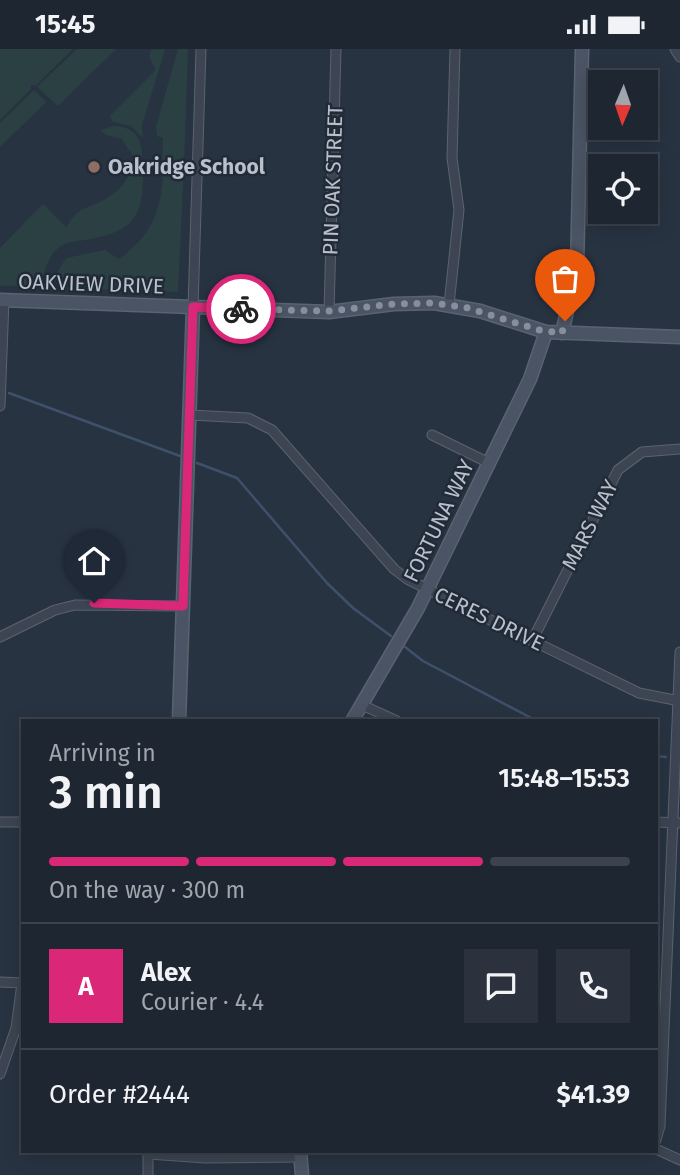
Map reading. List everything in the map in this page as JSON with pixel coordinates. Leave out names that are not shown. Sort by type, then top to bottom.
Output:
[{"type":"street","points":[[179,719],[201,49]]},
{"type":"street","name":"PIN OAK STREET","points":[[329,311],[336,49]]},
{"type":"street","points":[[449,305],[459,211],[453,158],[455,49]]},
{"type":"street","points":[[562,333],[577,268],[582,49]]},
{"type":"street","points":[[675,49],[680,57]]},
{"type":"street","points":[[0,406],[2,300]]},
{"type":"street","name":"OAKVIEW DRIVE","points":[[2,300],[329,311],[394,304],[449,305],[493,314],[547,332],[680,337]]},
{"type":"street","name":"FORTUNA WAY","points":[[353,719],[427,589],[530,379],[547,332]]},
{"type":"street","name":"CERES DRIVE","points":[[190,415],[248,418],[272,430],[394,569],[427,589],[639,693],[678,701]]},
{"type":"street","points":[[432,435],[489,463]]},
{"type":"street","name":"MARS WAY","points":[[533,641],[618,470],[642,452],[680,449]]},
{"type":"street","points":[[0,637],[55,610],[75,605],[183,606]]},
{"type":"street","points":[[658,1133],[676,823],[680,652]]},
{"type":"street","points":[[362,705],[393,719]]},
{"type":"street","points":[[0,822],[21,822]]},
{"type":"street","points":[[658,823],[676,823]]},
{"type":"street","points":[[0,982],[21,983]]},
{"type":"street","points":[[0,1074],[13,1040],[21,989]]},
{"type":"street","points":[[658,1150],[680,1160]]},
{"type":"street","points":[[148,1175],[148,1153],[205,1158],[300,1154],[302,1175]]},
{"type":"green space","points":[[0,49],[73,49],[36,85],[31,85],[30,90],[0,120]]},
{"type":"green space","points":[[77,49],[116,49],[58,106],[37,87]]},
{"type":"green space","points":[[165,49],[142,125],[143,138],[131,126],[113,122],[110,116],[156,70],[149,57],[151,50]]},
{"type":"green space","points":[[178,49],[188,49],[184,162],[162,163],[163,138],[157,136],[156,127]]},
{"type":"green space","points":[[34,90],[46,102],[0,147],[0,123]]},
{"type":"green space","points":[[113,126],[126,128],[135,134],[142,156],[135,159],[122,139],[106,135],[101,130]]},
{"type":"green space","points":[[184,165],[178,292],[60,288],[57,273],[66,258],[105,250],[119,259],[131,250],[154,219],[161,195],[163,167]]},
{"type":"green space","points":[[137,170],[143,175],[142,191],[136,215],[130,223],[112,233],[71,242],[58,248],[37,286],[0,286],[0,248],[43,204],[66,227],[79,211],[116,192],[130,172]]},
{"type":"waterway","points":[[9,393],[180,456]]},
{"type":"waterway","points":[[197,463],[237,478],[327,583],[353,608],[391,636]]},
{"type":"waterway","points":[[405,647],[423,661],[533,719]]},
{"type":"waterway","points":[[658,756],[666,757]]},
{"type":"way so far","points":[[241,309],[329,311],[421,303],[468,308],[547,332],[562,333],[565,321]]},
{"type":"place","name":"Oakridge School","points":[[94,167]]},
{"type":"route","points":[[94,603],[183,606],[193,307],[241,309]]}]
